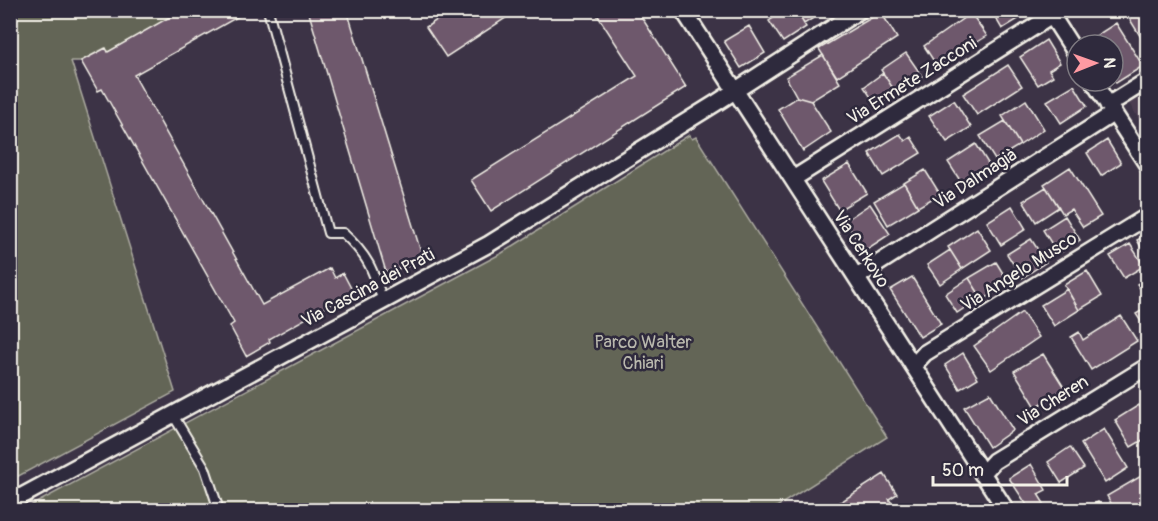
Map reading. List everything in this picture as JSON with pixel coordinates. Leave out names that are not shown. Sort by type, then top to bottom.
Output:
[{"type":"street","name":"Via Cerkovo","points":[[683,10],[1006,510]]},
{"type":"street","name":"Via Cascina dei Prati","points":[[10,503],[489,244],[735,91],[860,10]]},
{"type":"street","points":[[1054,12],[1065,33]]},
{"type":"street","name":"Via Ermete Zacconi","points":[[793,179],[1054,12]]},
{"type":"street","name":"Via Dalmagià","points":[[856,278],[1111,109],[1148,80]]},
{"type":"street","points":[[1101,93],[1148,166]]},
{"type":"street","name":"Via Angelo Musco","points":[[914,366],[925,353],[1148,216]]},
{"type":"street","name":"Via Cheren","points":[[982,474],[994,461],[1148,366]]},
{"type":"lane","points":[[268,10],[328,233],[343,233],[359,248],[374,272],[383,302]]},
{"type":"lane","points":[[173,415],[205,468],[219,510]]},
{"type":"shaded area","points":[[1147,91],[1147,133],[1129,103]]},
{"type":"green space","points":[[11,11],[182,11],[108,52],[105,48],[81,61],[71,61],[175,392],[11,480]]},
{"type":"green space","name":"Parco Walter Chiari","points":[[689,135],[692,139],[696,137],[887,437],[772,510],[23,510],[502,253]]},
{"type":"building","points":[[182,10],[248,11],[134,75],[262,305],[330,268],[335,278],[343,273],[353,292],[269,339],[270,342],[246,356],[230,326],[234,323],[102,89],[98,91],[81,61],[106,48],[108,52]]},
{"type":"building","points":[[308,10],[347,10],[424,262],[386,272]]},
{"type":"building","points":[[452,10],[518,10],[446,57],[426,27]]},
{"type":"building","points":[[594,10],[637,10],[686,87],[491,211],[471,180],[637,76]]},
{"type":"building","points":[[785,10],[796,10],[806,27],[783,42],[769,21]]},
{"type":"building","points":[[796,10],[826,10],[804,24]]},
{"type":"building","points":[[991,10],[1027,10],[1028,13],[1002,29]]},
{"type":"building","points":[[1124,10],[1148,10],[1147,47]]},
{"type":"building","points":[[881,12],[897,38],[837,77],[819,49]]},
{"type":"building","points":[[971,13],[987,36],[937,66],[924,46]]},
{"type":"building","points":[[1116,23],[1122,33],[1100,33]]},
{"type":"building","points":[[749,26],[765,53],[741,68],[724,41]]},
{"type":"building","points":[[1125,37],[1143,66],[1125,77]]},
{"type":"building","points":[[1046,40],[1060,63],[1049,70],[1053,76],[1038,85],[1020,57]]},
{"type":"building","points":[[906,53],[922,76],[896,93],[881,70]]},
{"type":"building","points":[[823,55],[840,83],[811,101],[797,97],[786,77]]},
{"type":"building","points":[[1008,65],[1022,86],[977,115],[963,94]]},
{"type":"building","points":[[883,73],[896,93],[877,106],[864,87]]},
{"type":"building","points":[[1065,90],[1065,93],[1079,93],[1087,106],[1061,123],[1047,101]]},
{"type":"building","points":[[797,97],[811,101],[831,132],[803,151],[778,109]]},
{"type":"building","points":[[954,100],[971,127],[947,142],[929,116]]},
{"type":"building","points":[[1026,100],[1044,129],[1020,145],[1002,116]]},
{"type":"building","points":[[1005,121],[1020,145],[995,160],[980,136]]},
{"type":"building","points":[[900,134],[905,141],[911,137],[921,153],[883,176],[869,153]]},
{"type":"building","points":[[1107,140],[1121,163],[1101,176],[1087,153]]},
{"type":"building","points":[[976,144],[991,168],[963,185],[948,162]]},
{"type":"building","points":[[849,164],[867,193],[839,210],[821,181]]},
{"type":"building","points":[[1070,167],[1101,216],[1083,227],[1071,209],[1063,214],[1044,184]]},
{"type":"building","points":[[925,170],[940,194],[918,207],[904,183]]},
{"type":"building","points":[[904,183],[918,207],[888,225],[874,201]]},
{"type":"building","points":[[1046,187],[1059,207],[1036,222],[1023,201]]},
{"type":"building","points":[[870,204],[890,234],[864,251],[845,221]]},
{"type":"building","points":[[1012,206],[1026,229],[1001,245],[987,222]]},
{"type":"building","points":[[1065,216],[1080,240],[1058,254],[1043,230]]},
{"type":"building","points":[[977,228],[991,250],[962,269],[948,247]]},
{"type":"building","points":[[1148,234],[1148,259],[1137,240]]},
{"type":"building","points":[[1031,239],[1046,262],[1022,278],[1007,254]]},
{"type":"building","points":[[1130,244],[1144,266],[1124,278],[1110,256]]},
{"type":"building","points":[[950,250],[962,269],[940,284],[927,265]]},
{"type":"building","points":[[996,262],[1009,283],[983,300],[969,278]]},
{"type":"building","points":[[1087,271],[1102,296],[1079,310],[1064,285]]},
{"type":"building","points":[[912,277],[941,324],[920,337],[890,290]]},
{"type":"building","points":[[1148,277],[1148,297],[1147,298],[1137,284]]},
{"type":"building","points":[[969,278],[981,297],[957,313],[945,294]]},
{"type":"building","points":[[1067,289],[1079,310],[1054,326],[1041,305]]},
{"type":"building","points":[[1148,307],[1148,332],[1136,314]]},
{"type":"building","points":[[1022,312],[1039,337],[991,370],[974,346]]},
{"type":"building","points":[[1121,316],[1137,341],[1091,370],[1071,337],[1079,332],[1083,340]]},
{"type":"building","points":[[963,353],[978,378],[960,389],[945,365]]},
{"type":"building","points":[[1043,354],[1065,389],[1036,407],[1014,371]]},
{"type":"building","points":[[990,393],[1013,430],[989,447],[964,407]]},
{"type":"building","points":[[1139,405],[1148,418],[1148,437],[1131,447],[1115,420]]},
{"type":"building","points":[[1104,429],[1128,468],[1105,483],[1081,444]]},
{"type":"building","points":[[1070,447],[1084,468],[1061,483],[1048,462]]},
{"type":"building","points":[[1031,464],[1046,490],[1038,494],[1048,510],[1030,510],[1009,478]]},
{"type":"building","points":[[1148,472],[1148,500],[1130,510],[1115,510],[1107,496]]},
{"type":"building","points":[[884,474],[897,494],[889,499],[896,510],[828,510]]},
{"type":"building","points":[[1098,502],[1103,510],[1083,510]]}]
